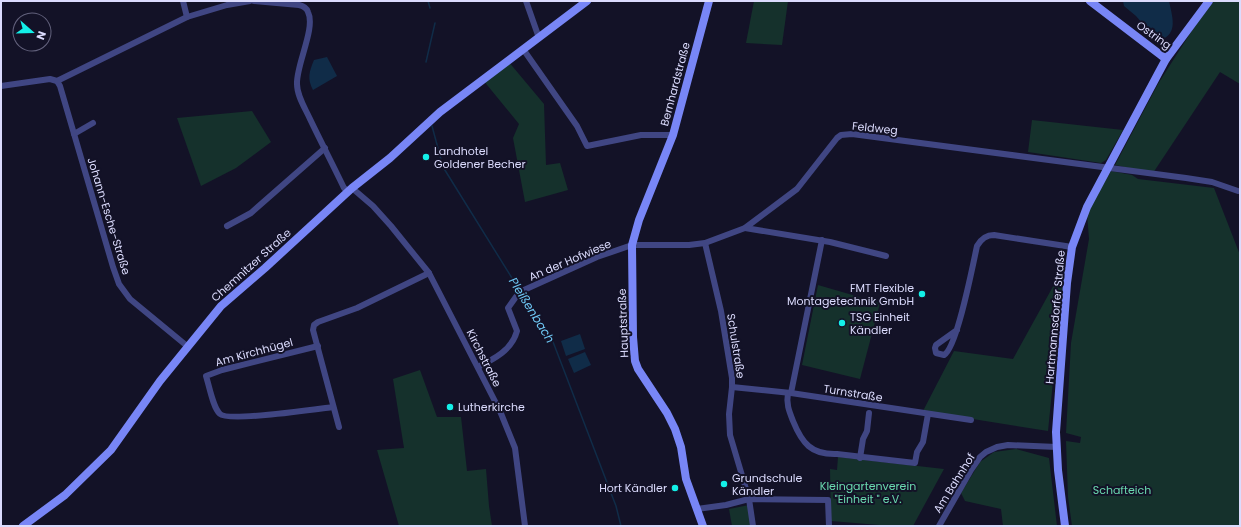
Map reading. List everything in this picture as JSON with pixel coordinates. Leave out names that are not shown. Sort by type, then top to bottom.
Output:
[{"type":"main road","name":"Chemnitzer Straße","points":[[23,526],[65,495],[111,450],[187,346],[221,306],[265,268],[350,189],[390,158],[440,112],[587,1]]},
{"type":"main road","name":"Bernhardstraße","points":[[673,135],[709,1]]},
{"type":"main road","name":"Ostring","points":[[1090,1],[1166,59],[1209,1]]},
{"type":"main road","name":"Hartmannsdorfer Straße","points":[[1065,526],[1058,470],[1058,395],[1067,282],[1072,247],[1087,207],[1166,59]]},
{"type":"main road","name":"Hauptstraße","points":[[673,135],[634,234],[632,245],[633,336],[635,361],[638,369],[667,413],[675,429],[681,447],[686,479],[704,526]]},
{"type":"street","points":[[183,1],[187,17]]},
{"type":"street","points":[[1,86],[50,79],[57,81],[132,40],[187,17],[226,5],[250,1]]},
{"type":"street","points":[[254,1],[305,4]]},
{"type":"street","points":[[526,1],[539,38]]},
{"type":"street","name":"Kirchstraße","points":[[305,4],[310,21],[297,76],[297,86],[300,97],[344,188],[350,189],[373,206],[429,273],[500,411],[515,448],[525,526]]},
{"type":"street","name":"Bernhardstraße","points":[[523,49],[577,126],[587,146],[641,135],[673,135]]},
{"type":"street","name":"Johann-Esche-Straße","points":[[57,81],[60,86],[119,284],[135,302],[187,346]]},
{"type":"street","points":[[74,134],[93,123]]},
{"type":"street","name":"Feldweg","points":[[632,245],[689,245],[705,243],[745,228],[797,189],[832,144],[841,135],[859,135],[1108,168]]},
{"type":"street","points":[[227,226],[251,213],[325,148]]},
{"type":"street","points":[[1108,168],[1212,182],[1239,190]]},
{"type":"street","points":[[745,228],[822,240],[886,256]]},
{"type":"street","points":[[957,330],[977,246],[982,238],[989,235],[994,235],[1072,247]]},
{"type":"street","points":[[822,240],[786,401],[801,439],[813,450],[824,454],[915,463],[917,452],[923,442],[928,414]]},
{"type":"street","name":"Schulstraße","points":[[705,243],[721,311],[732,388],[729,414],[730,436],[749,499],[753,526]]},
{"type":"street","name":"An der Hofwiese","points":[[478,367],[504,352],[513,341],[517,331],[508,308],[518,294],[597,257],[632,245]]},
{"type":"street","points":[[339,427],[314,325],[318,322],[357,308],[429,273]]},
{"type":"street","name":"Am Kirchhügel","points":[[318,346],[222,370],[206,376],[216,410],[220,415],[227,417],[333,407]]},
{"type":"street","name":"Turnstraße","points":[[732,388],[789,393],[970,420]]},
{"type":"street","points":[[860,458],[863,439],[867,431],[869,413]]},
{"type":"street","name":"Am Bahnhof","points":[[939,526],[971,470],[980,457],[991,449],[1013,444],[1057,447]]},
{"type":"street","points":[[697,509],[726,505],[749,499],[828,500],[829,526]]},
{"type":"green space","points":[[754,1],[788,1],[782,45],[746,43]]},
{"type":"green space","points":[[1214,1],[1240,1],[1240,84],[1220,72],[1153,173],[1115,165],[1158,84],[1193,29]]},
{"type":"green space","points":[[508,61],[544,104],[546,165],[560,163],[568,190],[525,202],[513,138],[519,124],[483,80]]},
{"type":"green space","points":[[252,111],[271,142],[236,168],[201,186],[177,118]]},
{"type":"green space","points":[[1032,120],[1123,130],[1106,160],[1101,163],[1028,152]]},
{"type":"green space","name":"Schafteich","points":[[1111,171],[1132,175],[1138,179],[1214,188],[1240,255],[1240,526],[1072,526],[1068,497],[1066,441],[1080,443],[1081,437],[1066,433],[1071,343],[1089,239],[1087,213]]},
{"type":"green space","points":[[1056,281],[1063,282],[1048,431],[923,411],[954,351],[1013,359]]},
{"type":"green space","name":"TSG Einheit Kändler","points":[[818,285],[880,303],[860,379],[802,365]]},
{"type":"green space","points":[[420,370],[437,417],[461,417],[467,471],[486,469],[492,526],[399,526],[377,450],[404,448],[393,379]]},
{"type":"green space","points":[[1016,449],[1049,458],[1057,526],[1003,526],[1001,509],[965,501],[961,493],[980,462],[994,452]]},
{"type":"green space","name":"Kleingartenverein \"Einheit \" e.V.","points":[[838,457],[944,469],[913,526],[891,526],[831,521],[830,469],[837,470]]},
{"type":"green space","points":[[749,505],[752,526],[732,526],[729,509]]},
{"type":"water","points":[[1123,1],[1169,1],[1173,24],[1170,33],[1160,40],[1155,38],[1136,16],[1124,6]]},
{"type":"water","points":[[327,57],[337,76],[313,90],[309,75],[314,60]]},
{"type":"water","points":[[580,334],[585,349],[566,356],[561,341]]},
{"type":"water","points":[[585,352],[591,365],[574,373],[568,359]]},
{"type":"waterway","name":"Pleißenbach","points":[[428,1],[430,8]]},
{"type":"waterway","name":"Pleißenbach","points":[[426,62],[435,23]]},
{"type":"waterway","name":"Pleißenbach","points":[[432,126],[443,167],[520,291]]},
{"type":"waterway","name":"Pleißenbach","points":[[522,294],[550,334],[616,506],[621,526]]},
{"type":"place","name":"Landhotel Goldener Becher","points":[[426,157]]},
{"type":"place","name":"FMT Flexible Montagetechnik GmbH","points":[[922,294]]},
{"type":"place","name":"TSG Einheit Kändler","points":[[842,323]]},
{"type":"place","name":"Lutherkirche","points":[[450,407]]},
{"type":"place","name":"Grundschule Kändler","points":[[724,484]]},
{"type":"place","name":"Hort Kändler","points":[[675,488]]}]
